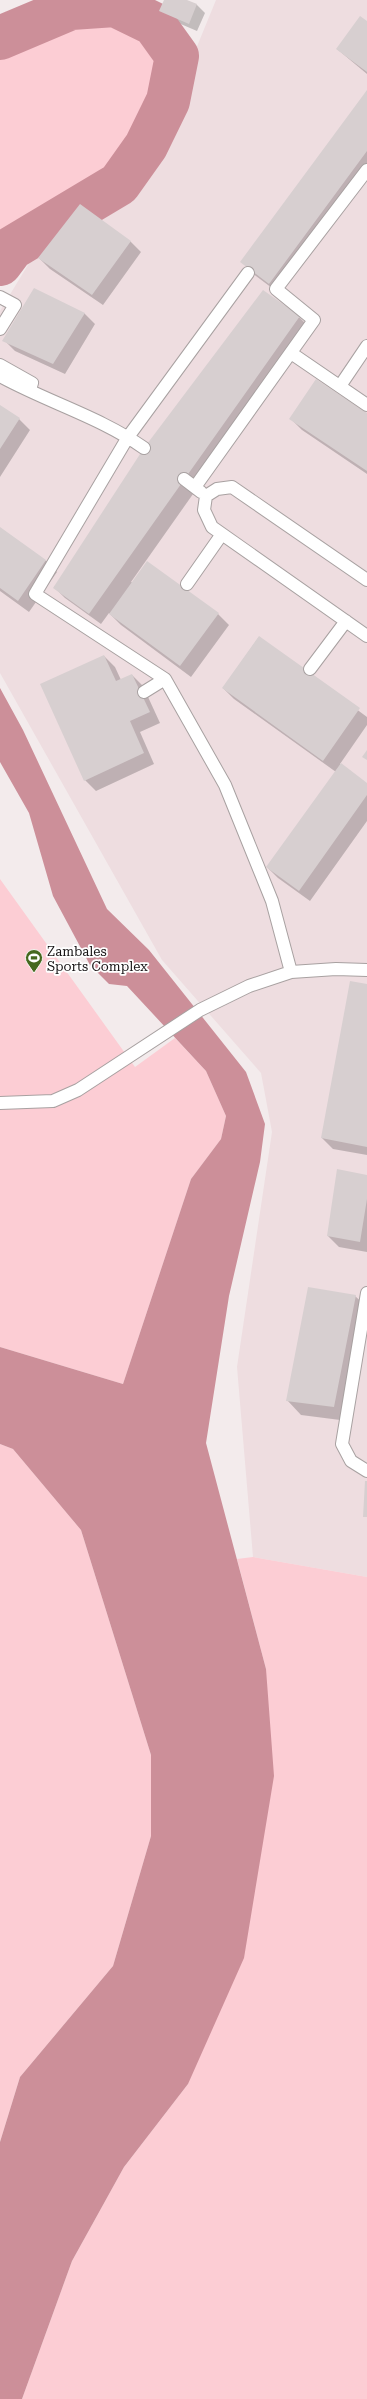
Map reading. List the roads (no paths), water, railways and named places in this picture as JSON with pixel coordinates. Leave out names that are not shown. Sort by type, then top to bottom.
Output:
[{"type":"lane","points":[[195,487],[314,320],[276,289],[367,170]]},
{"type":"lane","points":[[248,273],[128,437],[35,594],[165,679],[225,785],[272,901],[291,972]]},
{"type":"lane","points":[[0,297],[15,305],[0,329]]},
{"type":"lane","points":[[340,386],[367,346]]},
{"type":"lane","points":[[291,353],[367,405]]},
{"type":"lane","points":[[0,365],[32,383],[29,390]]},
{"type":"lane","points":[[0,376],[128,437],[144,448]]},
{"type":"lane","points":[[184,479],[206,496]]},
{"type":"lane","points":[[367,580],[232,487],[217,489],[206,496],[204,510],[212,528],[367,636]]},
{"type":"lane","points":[[188,584],[222,534]]},
{"type":"lane","points":[[310,669],[346,621]]},
{"type":"lane","points":[[144,692],[165,679]]},
{"type":"lane","points":[[0,1103],[53,1101],[78,1090],[200,1010],[250,986],[291,972],[336,969],[367,970]]},
{"type":"lane","points":[[367,1293],[342,1444],[351,1461],[367,1471]]},
{"type":"waterway","points":[[0,38],[71,8],[115,5],[154,24],[177,56],[168,101],[146,146],[119,184],[12,248],[0,264]]},
{"type":"place","name":"Zambales Sports Complex","points":[[34,973]]}]
